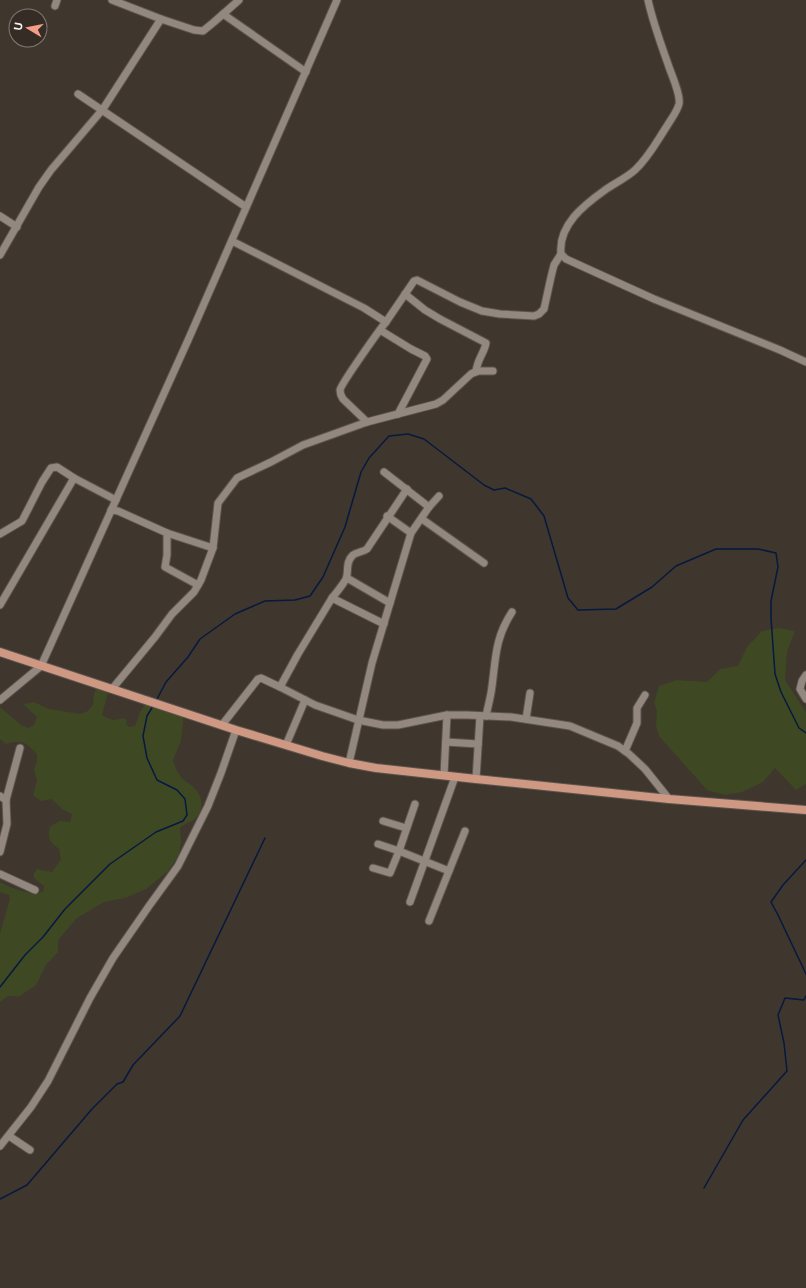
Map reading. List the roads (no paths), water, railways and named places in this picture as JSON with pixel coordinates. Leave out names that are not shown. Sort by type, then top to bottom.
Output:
[{"type":"main road","points":[[0,652],[236,730],[349,763],[376,768],[455,777],[669,799],[806,810]]},
{"type":"street","points":[[112,0],[161,19],[201,31],[214,22],[238,0]]},
{"type":"street","points":[[0,700],[41,666],[232,241],[337,0]]},
{"type":"street","points":[[367,422],[343,399],[340,390],[348,376],[414,281],[417,280],[460,302],[482,311],[500,314],[534,316],[538,314],[544,309],[554,266],[561,254],[563,235],[570,222],[605,189],[634,170],[649,154],[673,117],[679,104],[676,89],[652,17],[648,0]]},
{"type":"street","points":[[223,14],[306,72]]},
{"type":"street","points":[[0,255],[39,186],[103,109],[161,19]]},
{"type":"street","points":[[78,94],[103,109],[246,207]]},
{"type":"street","points":[[0,216],[17,227]]},
{"type":"street","points":[[232,241],[364,308],[386,322]]},
{"type":"street","points":[[561,254],[566,259],[647,296],[806,362]]},
{"type":"street","points":[[405,294],[435,316],[486,343],[483,354],[479,358],[476,372]]},
{"type":"street","points":[[380,330],[425,356],[427,359],[398,414]]},
{"type":"street","points":[[112,689],[172,614],[194,592],[213,548],[218,504],[232,482],[237,478],[303,445],[367,422],[436,404],[443,400],[471,374],[476,372],[493,371]]},
{"type":"street","points":[[0,534],[22,521],[51,468],[56,467],[116,500]]},
{"type":"street","points":[[384,472],[429,507]]},
{"type":"street","points":[[0,605],[74,478]]},
{"type":"street","points":[[280,687],[332,598],[347,578],[347,568],[350,558],[356,553],[366,550],[407,489]]},
{"type":"street","points":[[349,763],[372,663],[411,533],[429,507],[439,496]]},
{"type":"street","points":[[111,510],[118,511],[167,533],[213,548]]},
{"type":"street","points":[[388,516],[411,533]]},
{"type":"street","points":[[422,518],[484,563]]},
{"type":"street","points":[[167,533],[167,555],[165,567],[198,584]]},
{"type":"street","points":[[347,578],[390,603]]},
{"type":"street","points":[[332,598],[384,624]]},
{"type":"street","points":[[476,779],[478,744],[483,716],[490,697],[496,649],[502,629],[512,612]]},
{"type":"street","points":[[806,675],[802,681],[800,689],[806,699]]},
{"type":"street","points":[[222,725],[258,679],[261,678],[305,700],[358,720],[383,725],[398,725],[447,715],[467,714],[511,717],[570,726],[618,746],[625,751],[644,769],[669,799]]},
{"type":"street","points":[[526,719],[530,693]]},
{"type":"street","points":[[625,751],[638,723],[637,708],[645,695]]},
{"type":"street","points":[[286,745],[305,700]]},
{"type":"street","points":[[444,775],[447,715]]},
{"type":"street","points":[[0,1146],[9,1136],[48,1081],[90,998],[114,958],[178,866],[208,806],[236,730]]},
{"type":"street","points":[[446,742],[478,744]]},
{"type":"street","points":[[0,852],[7,824],[3,798],[20,748]]},
{"type":"street","points":[[410,902],[455,777]]},
{"type":"street","points":[[373,868],[390,873],[415,804]]},
{"type":"street","points":[[383,821],[406,828]]},
{"type":"street","points":[[429,921],[465,831]]},
{"type":"street","points":[[378,844],[449,871]]},
{"type":"street","points":[[0,874],[35,890]]},
{"type":"street","points":[[9,1136],[30,1150]]},
{"type":"waterway","points":[[156,701],[166,682],[188,657],[200,639],[235,614],[265,601],[295,600],[310,596],[323,577],[345,527],[361,472],[369,458],[389,436],[408,434],[424,439],[484,485],[494,490],[505,488],[531,499],[544,516],[568,598],[578,610],[616,609],[652,587],[676,566],[716,549],[758,549],[776,553],[778,567],[771,601],[775,674],[781,692],[799,728],[806,733]]},
{"type":"waterway","points":[[0,987],[25,955],[43,937],[65,909],[110,864],[156,832],[183,821],[187,815],[185,799],[177,790],[157,780],[147,758],[143,736],[147,716],[153,706]]},
{"type":"waterway","points":[[0,1199],[27,1185],[92,1109],[117,1084],[123,1082],[133,1065],[180,1016],[265,838]]},
{"type":"waterway","points":[[806,860],[783,885],[771,902],[806,974]]},
{"type":"waterway","points":[[704,1188],[743,1120],[787,1071],[784,1043],[778,1015],[785,998],[804,1000],[806,996]]}]
